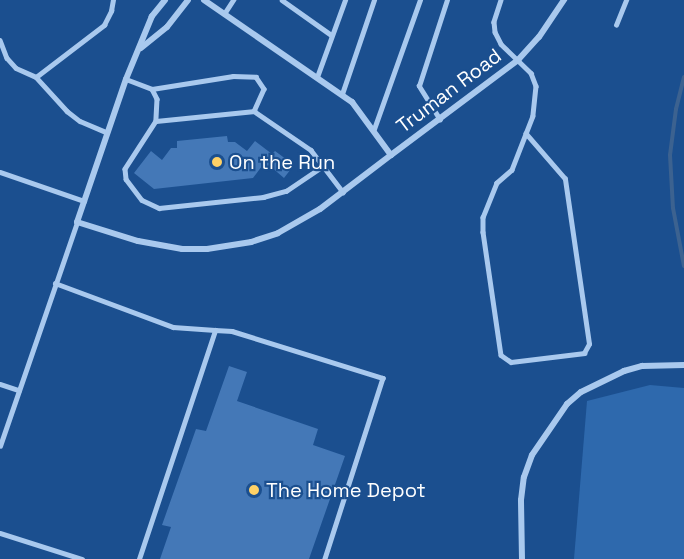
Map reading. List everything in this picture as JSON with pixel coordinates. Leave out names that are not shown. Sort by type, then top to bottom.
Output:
[{"type":"street","points":[[165,0],[152,16],[126,79],[77,222],[158,246],[182,249],[227,247],[278,233],[320,209],[391,155]]},
{"type":"street","points":[[140,48],[167,27],[188,0]]},
{"type":"street","name":"Truman Road","points":[[204,0],[342,94],[374,129],[391,155],[518,60],[539,37],[564,0]]},
{"type":"street","points":[[522,559],[521,500],[524,477],[532,455],[567,404],[581,392],[624,371],[642,366],[684,365]]},
{"type":"lane","points":[[36,76],[104,25],[111,11],[113,0]]},
{"type":"lane","points":[[224,14],[233,0]]},
{"type":"lane","points":[[282,0],[330,34]]},
{"type":"lane","points":[[316,77],[330,34],[345,0]]},
{"type":"lane","points":[[342,94],[374,0]]},
{"type":"lane","points":[[374,129],[420,0]]},
{"type":"lane","points":[[440,120],[419,86],[421,74],[447,0]]},
{"type":"lane","points":[[501,0],[494,22],[495,32],[501,44],[531,73],[536,86],[533,116],[526,134],[512,170],[497,183],[483,217],[483,232],[501,354],[511,362],[584,353],[589,344],[565,179],[526,134]]},
{"type":"lane","points":[[616,25],[626,0]]},
{"type":"lane","points":[[0,40],[7,58],[16,68],[36,76],[67,111],[80,121],[106,132]]},
{"type":"lane","points":[[126,79],[152,89],[233,76],[256,77],[264,89],[254,111]]},
{"type":"lane","points":[[152,89],[157,99],[156,121],[125,169],[126,179],[142,200],[159,208],[263,197],[286,192],[323,166]]},
{"type":"lane","points":[[156,121],[254,111],[311,150],[343,192]]},
{"type":"lane","points":[[0,172],[84,201]]},
{"type":"lane","points":[[0,446],[77,222]]},
{"type":"lane","points":[[55,283],[173,327],[232,331],[383,378],[325,559]]},
{"type":"lane","points":[[139,559],[215,330]]},
{"type":"lane","points":[[0,384],[19,390]]},
{"type":"lane","points":[[0,533],[82,559]]},
{"type":"shaded area","points":[[650,385],[684,388],[684,559],[574,559],[587,401]]},
{"type":"building","name":"On the Run","points":[[227,136],[228,142],[235,142],[247,151],[255,141],[272,154],[275,151],[294,165],[284,178],[270,166],[267,170],[262,166],[253,178],[154,189],[134,173],[151,151],[162,160],[171,148],[177,148],[177,141]]},
{"type":"building","name":"The Home Depot","points":[[229,366],[247,372],[237,401],[318,429],[313,445],[345,456],[309,559],[160,559],[171,527],[162,525],[196,429],[206,431]]},
{"type":"waterway","points":[[684,77],[676,109],[670,155],[673,208],[684,266]]},
{"type":"place","name":"On the Run","points":[[217,162]]},
{"type":"place","name":"The Home Depot","points":[[254,490]]}]
